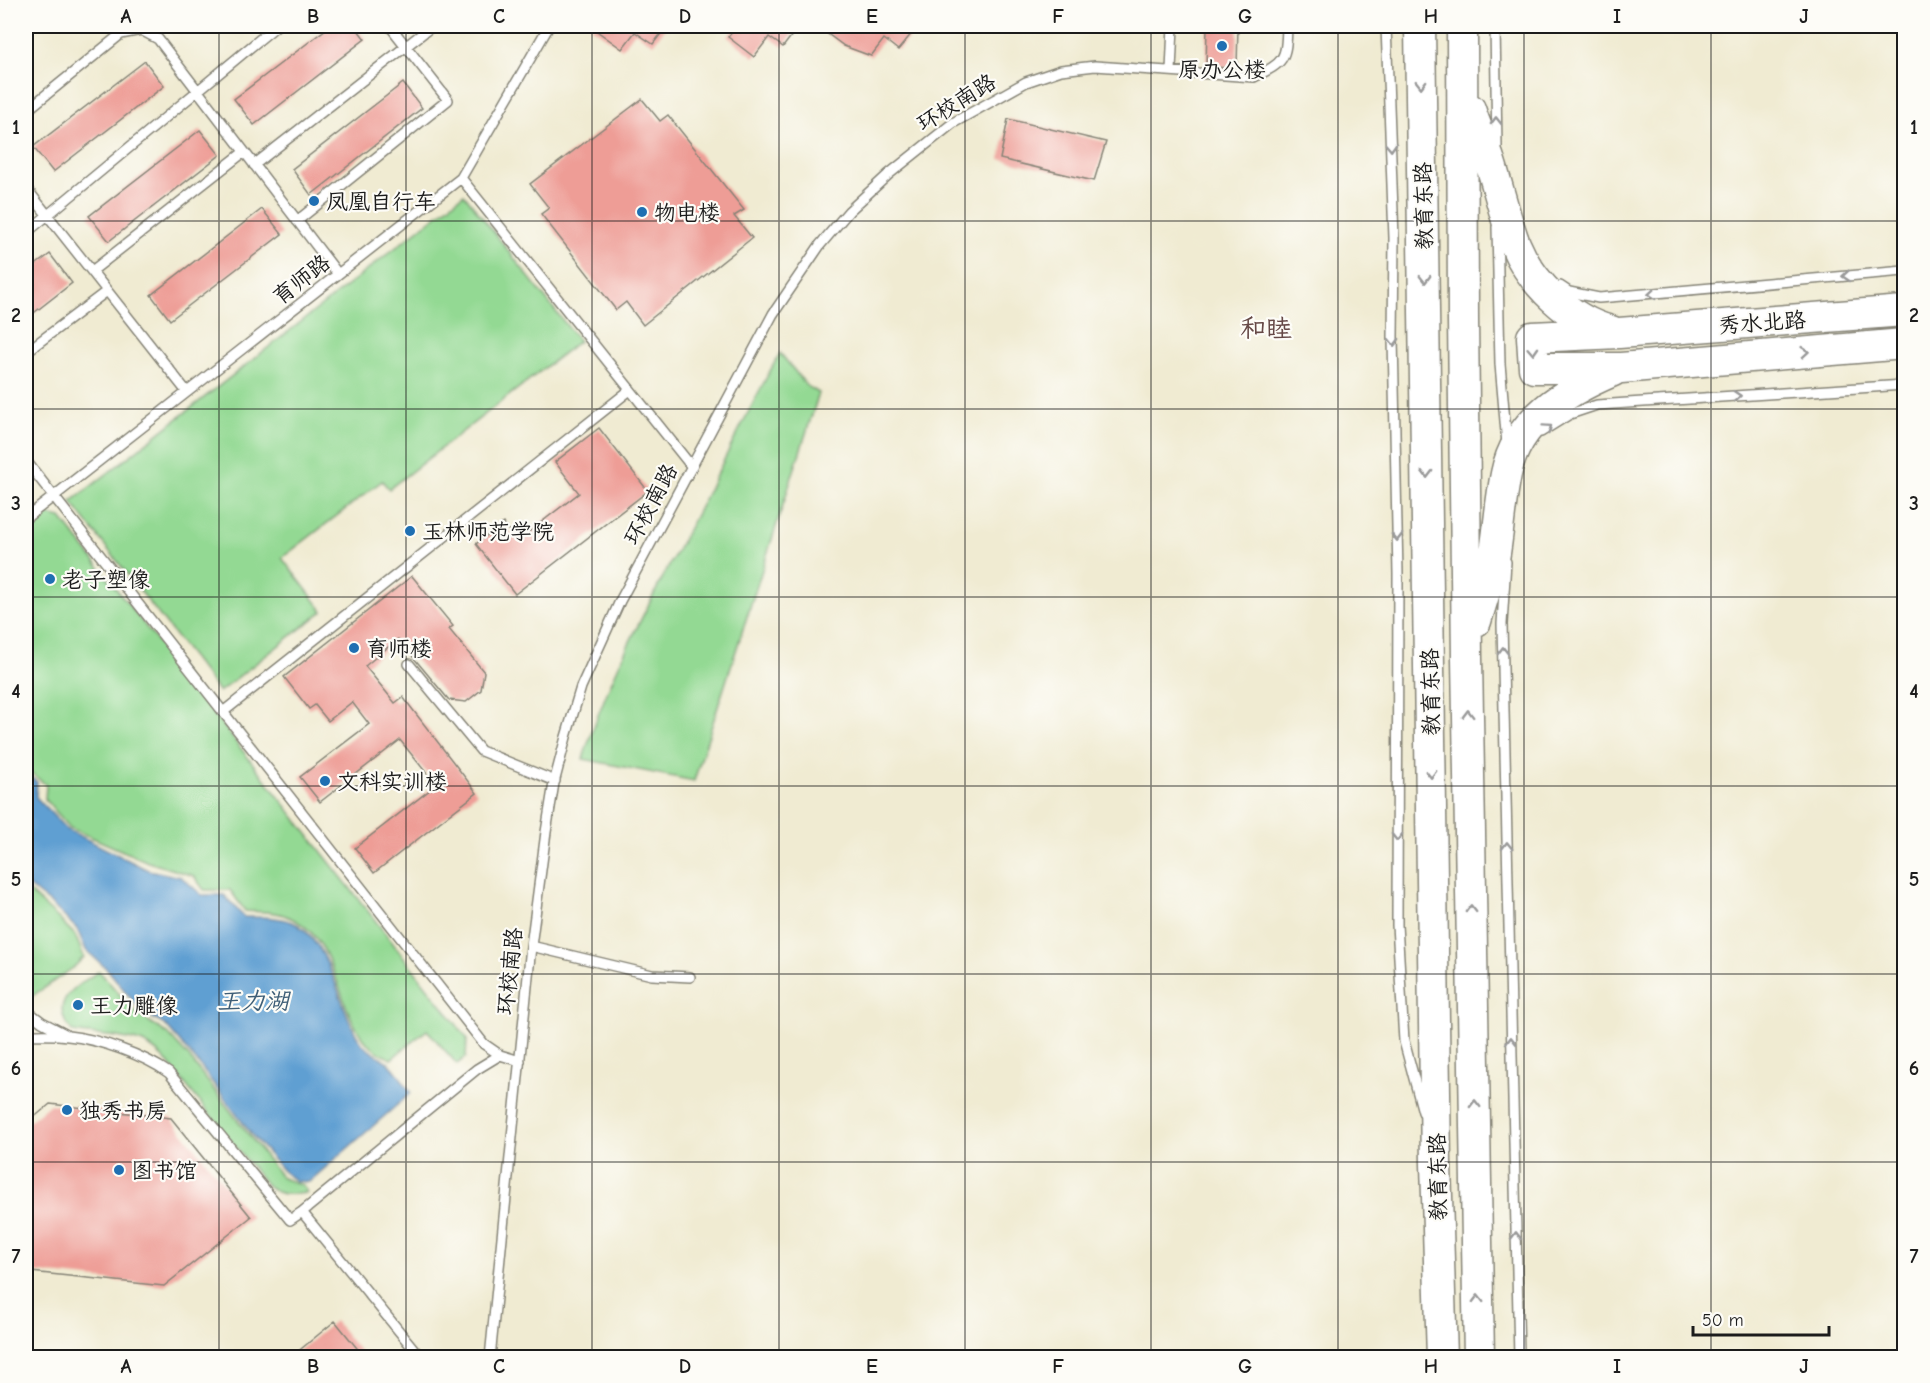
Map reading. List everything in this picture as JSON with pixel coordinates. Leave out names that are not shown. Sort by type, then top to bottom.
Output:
[{"type":"main road","name":"教育东路","points":[[1420,26],[1436,1164],[1443,1358]]},
{"type":"main road","name":"教育东路","points":[[1462,26],[1462,319],[1479,1358]]},
{"type":"main road","points":[[1463,89],[1516,246],[1533,275],[1554,299],[1579,319],[1599,328],[1619,333]]},
{"type":"main road","name":"秀水北路","points":[[1905,311],[1619,333],[1533,337],[1534,368],[1622,368],[1905,344]]},
{"type":"main road","points":[[1467,658],[1494,560],[1506,472],[1518,456],[1516,443],[1532,421],[1559,398],[1590,381],[1622,368]]},
{"type":"lane","points":[[26,234],[276,26]]},
{"type":"lane","points":[[297,221],[448,100],[390,26]]},
{"type":"lane","points":[[254,165],[432,26]]},
{"type":"lane","name":"育师路","points":[[26,518],[461,178],[549,26]]},
{"type":"lane","points":[[1172,71],[1173,26]]},
{"type":"lane","name":"环校南路","points":[[490,1358],[531,946],[555,781],[581,687],[599,643],[773,314],[820,245],[849,210],[921,147],[953,123],[989,102],[1026,82],[1061,70],[1095,66],[1254,76],[1276,67],[1286,50],[1287,26]]},
{"type":"lane","points":[[1386,26],[1394,238],[1393,338],[1398,574],[1397,925],[1404,1041],[1436,1164]]},
{"type":"lane","points":[[1495,26],[1500,364],[1519,455],[1511,494]]},
{"type":"lane","points":[[26,111],[121,34],[141,30],[158,39],[338,274]]},
{"type":"lane","points":[[1497,147],[1513,223],[1524,249],[1551,280],[1569,292],[1599,298],[1905,271]]},
{"type":"lane","points":[[92,271],[244,152]]},
{"type":"lane","points":[[461,178],[692,467]]},
{"type":"lane","points":[[26,188],[187,392]]},
{"type":"lane","points":[[26,352],[107,291]]},
{"type":"lane","points":[[1534,440],[1542,432],[1570,414],[1597,405],[1905,385]]},
{"type":"lane","points":[[222,712],[630,390]]},
{"type":"lane","points":[[1509,530],[1511,494],[1518,456]]},
{"type":"lane","points":[[26,461],[484,1044],[500,1055],[520,1061]]},
{"type":"lane","points":[[1507,553],[1502,624],[1518,1358]]},
{"type":"lane","points":[[409,664],[481,750],[555,781]]},
{"type":"lane","points":[[531,946],[652,975],[690,977]]},
{"type":"lane","points":[[26,1010],[42,1022],[68,1035],[128,1051],[157,1064],[169,1073],[290,1220],[477,1070],[500,1055]]},
{"type":"lane","points":[[26,1035],[68,1035]]},
{"type":"lane","points":[[302,1212],[421,1358]]},
{"type":"green space","points":[[464,194],[579,341],[389,489],[382,481],[282,558],[323,611],[219,692],[71,502]]},
{"type":"green space","points":[[780,353],[807,386],[819,393],[694,781],[583,759],[606,696],[634,634]]},
{"type":"green space","points":[[47,515],[61,518],[467,1038],[466,1057],[457,1064],[427,1030],[391,1059],[368,1044],[345,1004],[325,952],[303,925],[282,914],[245,911],[230,890],[204,890],[194,876],[148,862],[70,828],[45,799],[46,785],[26,769],[26,532]]},
{"type":"green space","points":[[26,889],[75,935],[84,957],[73,968],[28,999],[26,998]]},
{"type":"green space","points":[[99,971],[136,1013],[168,1034],[189,1057],[282,1178],[303,1185],[307,1193],[287,1194],[269,1188],[169,1064],[151,1047],[126,1038],[73,1032],[65,1021],[62,1012],[63,1004],[73,990]]},
{"type":"water","name":"王力湖","points":[[26,773],[37,782],[36,797],[66,829],[148,870],[181,877],[202,895],[224,895],[244,917],[279,919],[298,925],[319,947],[351,1025],[361,1042],[390,1064],[411,1093],[309,1182],[296,1181],[285,1173],[166,1026],[141,1011],[108,970],[86,950],[77,929],[26,884]]},
{"type":"building","points":[[330,26],[355,26],[365,39],[254,125],[234,99]]},
{"type":"building","points":[[590,26],[667,26],[653,44],[635,32],[622,49]]},
{"type":"building","points":[[737,26],[799,26],[783,47],[769,37],[754,57],[728,37]]},
{"type":"building","points":[[817,26],[918,26],[898,50],[884,39],[871,56],[844,46]]},
{"type":"building","name":"原办公楼","points":[[1207,26],[1238,26],[1237,68],[1206,67]]},
{"type":"building","points":[[145,61],[164,86],[53,172],[33,147]]},
{"type":"building","points":[[403,83],[422,108],[311,195],[292,169]]},
{"type":"building","name":"物电楼","points":[[642,99],[660,121],[668,115],[744,210],[734,216],[752,238],[643,325],[626,302],[616,310],[541,214],[549,208],[530,184]]},
{"type":"building","points":[[1008,119],[1106,142],[1094,181],[1000,159]]},
{"type":"building","points":[[200,130],[220,155],[109,241],[89,216]]},
{"type":"building","points":[[262,209],[282,234],[170,320],[151,295]]},
{"type":"building","points":[[50,254],[72,283],[26,319],[26,272]]},
{"type":"building","points":[[599,428],[648,491],[515,594],[476,544],[503,523],[517,541],[579,493],[555,462]]},
{"type":"building","points":[[412,576],[453,626],[449,629],[484,672],[481,690],[466,702],[449,700],[398,639],[365,666],[395,703],[403,697],[477,793],[374,873],[355,848],[436,785],[400,740],[320,802],[300,777],[369,724],[352,702],[328,721],[315,705],[309,709],[284,677]]},
{"type":"building","name":"图书馆","points":[[50,1104],[171,1118],[251,1217],[164,1286],[31,1272],[26,1266],[26,1124]]},
{"type":"building","points":[[335,1321],[365,1358],[290,1358]]},
{"type":"place","name":"原办公楼","points":[[1222,46]]},
{"type":"place","name":"凤凰自行车","points":[[314,201]]},
{"type":"place","name":"物电楼","points":[[642,212]]},
{"type":"place","name":"玉林师范学院","points":[[410,531]]},
{"type":"place","name":"老子塑像","points":[[50,579]]},
{"type":"place","name":"育师楼","points":[[354,648]]},
{"type":"place","name":"文科实训楼","points":[[325,781]]},
{"type":"place","name":"王力雕像","points":[[78,1005]]},
{"type":"place","name":"独秀书房","points":[[67,1110]]},
{"type":"place","name":"图书馆","points":[[119,1170]]},
{"type":"district","name":"和睦","points":[[1266,328]]}]
